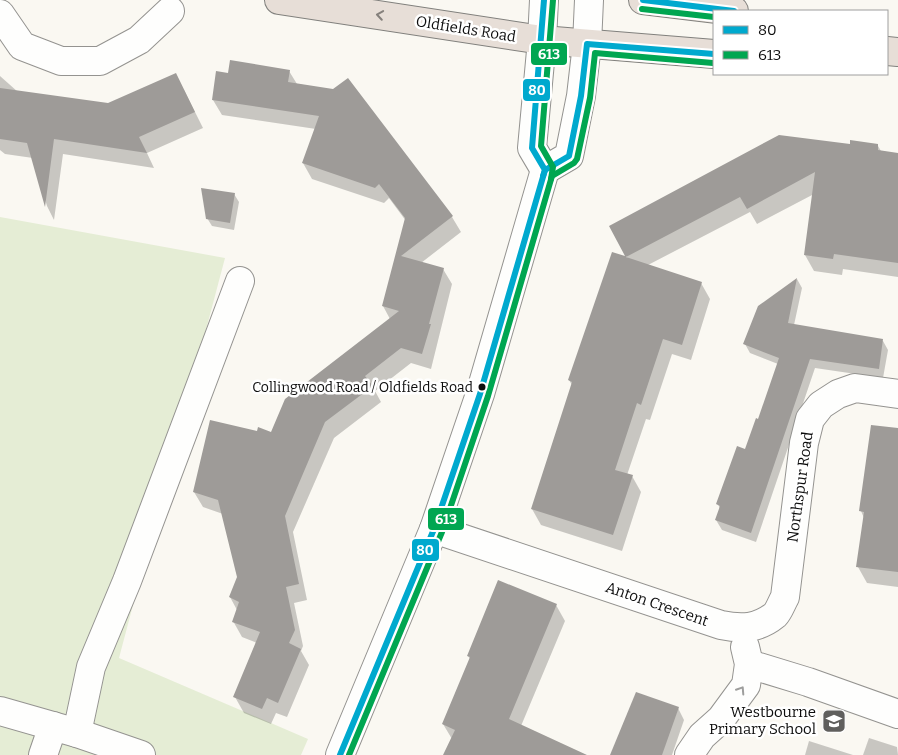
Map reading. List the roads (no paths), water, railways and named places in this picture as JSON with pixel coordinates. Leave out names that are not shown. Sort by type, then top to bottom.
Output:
[{"type":"highway","name":"Oldfields Road","points":[[279,0],[542,40],[713,54]]},
{"type":"highway","points":[[643,0],[726,10]]},
{"type":"street","points":[[544,0],[532,148],[545,170]]},
{"type":"street","points":[[340,755],[434,528],[480,394],[545,170],[569,156],[582,96],[588,44],[589,0]]},
{"type":"street","points":[[0,14],[22,46],[61,61],[100,61],[139,40],[170,12]]},
{"type":"street","points":[[43,755],[65,729],[91,667],[127,580],[240,281]]},
{"type":"street","name":"Northspur Road","points":[[742,629],[760,624],[776,614],[785,597],[804,443],[810,419],[821,405],[838,394],[855,388],[898,394]]},
{"type":"street","name":"Anton Crescent","points":[[434,528],[721,625],[742,629]]},
{"type":"street","points":[[689,755],[702,736],[721,719],[746,685],[749,664],[742,629]]},
{"type":"street","points":[[749,664],[808,682],[898,714]]},
{"type":"street","points":[[0,711],[65,729],[141,755]]},
{"type":"place","name":"Collingwood Road / Oldfields Road","points":[[482,387]]},
{"type":"place","name":"Westbourne Primary School","points":[[834,721]]}]
